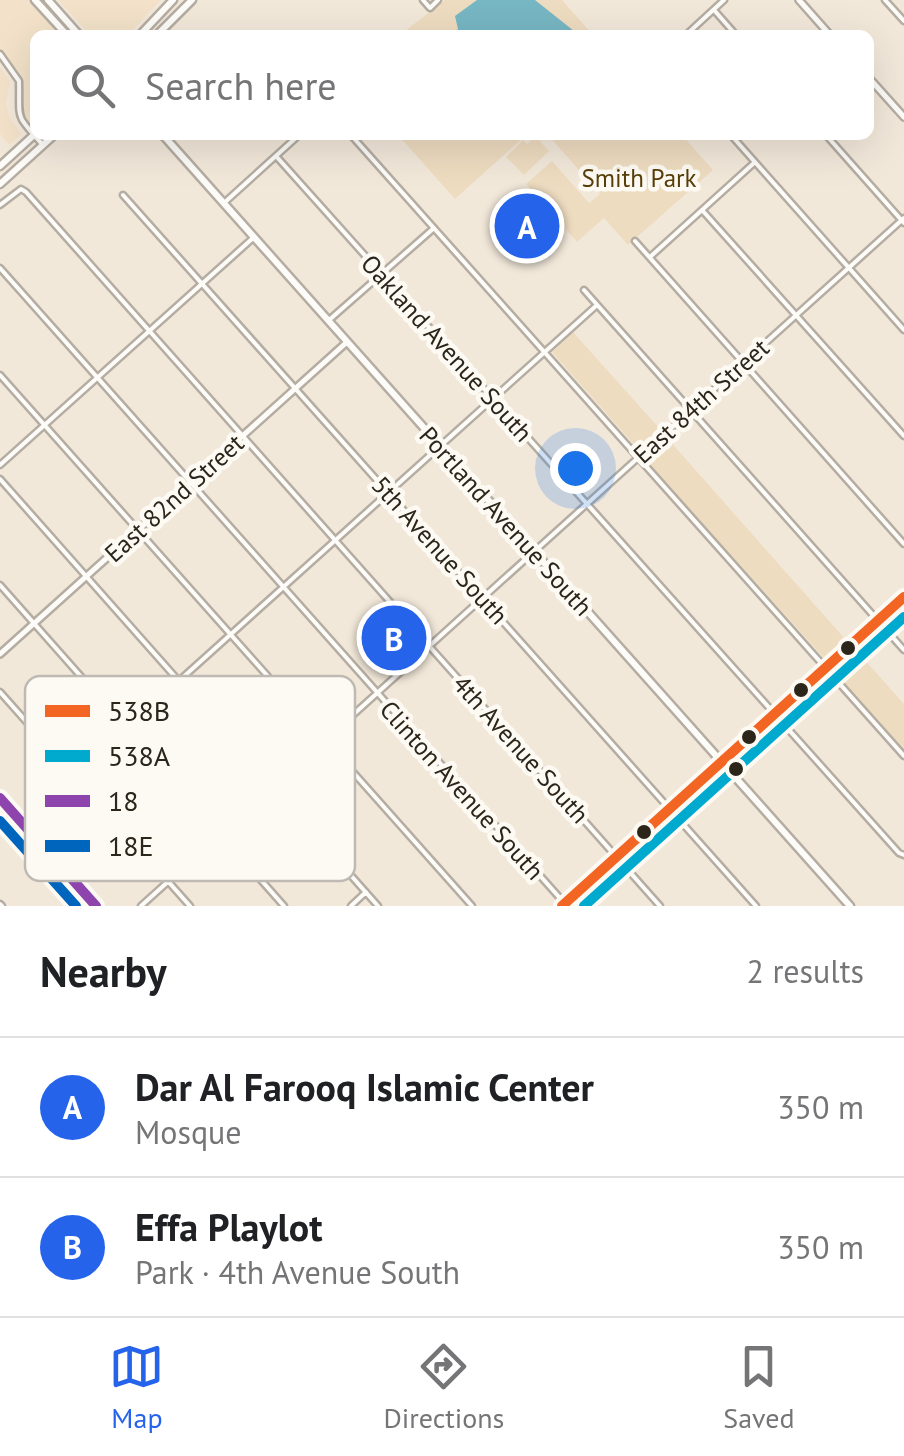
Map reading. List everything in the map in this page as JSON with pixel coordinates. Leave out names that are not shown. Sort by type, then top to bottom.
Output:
[{"type":"main road","points":[[34,0],[62,30]]},
{"type":"main road","points":[[48,0],[75,30]]},
{"type":"main road","points":[[145,30],[172,0]]},
{"type":"main road","points":[[163,30],[192,0]]},
{"type":"main road","points":[[0,166],[30,139]]},
{"type":"main road","points":[[2,179],[48,140]]},
{"type":"main road","name":"Portland Avenue South","points":[[167,140],[850,906]]},
{"type":"main road","points":[[9,158],[18,168]]},
{"type":"main road","points":[[0,798],[25,825]]},
{"type":"main road","points":[[74,881],[96,906]]},
{"type":"street","points":[[423,0],[430,8],[438,0]]},
{"type":"street","points":[[692,30],[724,0]]},
{"type":"street","points":[[799,0],[826,30]]},
{"type":"street","points":[[885,0],[904,21]]},
{"type":"street","points":[[714,10],[732,30]]},
{"type":"street","points":[[0,54],[16,74],[17,110],[30,128]]},
{"type":"street","points":[[874,84],[904,117]]},
{"type":"street","points":[[39,140],[43,145]]},
{"type":"street","points":[[224,203],[294,140]]},
{"type":"street","points":[[355,140],[904,756]]},
{"type":"street","points":[[735,140],[904,330]]},
{"type":"street","points":[[831,140],[903,220]]},
{"type":"street","name":"Oakland Avenue South","points":[[276,156],[901,854]]},
{"type":"street","points":[[650,257],[755,162]]},
{"type":"street","name":"4th Avenue South","points":[[0,205],[21,189],[660,906]]},
{"type":"street","name":"5th Avenue South","points":[[123,195],[756,906]]},
{"type":"street","points":[[702,210],[904,436]]},
{"type":"street","name":"East 84th Street","points":[[355,713],[903,220]]},
{"type":"street","points":[[328,321],[434,228]]},
{"type":"street","points":[[0,466],[254,238]]},
{"type":"street","points":[[635,240],[904,544]]},
{"type":"street","name":"Clinton Avenue South","points":[[0,268],[565,905]]},
{"type":"street","points":[[584,290],[904,650]]},
{"type":"street","points":[[185,676],[598,305]]},
{"type":"street","name":"East 82nd Street","points":[[0,654],[347,342]]},
{"type":"street","points":[[0,375],[268,676]]},
{"type":"street","points":[[0,480],[175,676]]},
{"type":"street","points":[[0,585],[80,676]]},
{"type":"street","points":[[565,905],[904,597]]},
{"type":"street","points":[[0,692],[25,720]]},
{"type":"street","points":[[355,774],[472,906]]},
{"type":"street","points":[[0,822],[12,811]]},
{"type":"street","points":[[22,822],[25,819]]},
{"type":"street","points":[[355,880],[378,906]]},
{"type":"street","points":[[262,881],[284,906]]},
{"type":"street","points":[[168,882],[190,906]]},
{"type":"street","name":"East 84th Street","points":[[141,906],[168,882]]},
{"type":"street","points":[[351,906],[366,892]]},
{"type":"shaded area","points":[[0,0],[30,0],[57,30],[30,30],[30,126],[21,113],[18,73],[0,50]]},
{"type":"shaded area","points":[[58,0],[161,0],[133,30],[85,30]]},
{"type":"shaded area","points":[[0,67],[10,81],[6,103],[9,116],[21,134],[9,145],[0,134]]},
{"type":"green space","points":[[445,0],[562,0],[589,30],[406,30]]},
{"type":"green space","name":"Smith Park","points":[[402,140],[520,140],[455,199]]},
{"type":"green space","points":[[523,140],[527,144],[539,140],[549,151],[524,175],[506,157]]},
{"type":"green space","name":"Smith Park","points":[[552,140],[686,140],[713,170],[628,245],[604,218],[577,242],[526,184],[552,161],[589,203],[600,194]]},
{"type":"green space","points":[[573,332],[660,429],[638,449],[552,352]]},
{"type":"green space","points":[[668,439],[846,640],[825,659],[645,460]]},
{"type":"green space","points":[[390,611],[420,645],[398,665],[368,631]]},
{"type":"green space","points":[[855,649],[904,704],[904,751],[833,671]]},
{"type":"water","points":[[477,0],[535,0],[573,30],[457,30],[455,16]]},
{"type":"transit line","name":"538B","points":[[562,906],[904,597]]},
{"type":"transit line","name":"538A","points":[[584,906],[904,617]]},
{"type":"transit line","name":"18","points":[[0,798],[25,826]]},
{"type":"transit line","name":"18E","points":[[0,821],[25,849]]},
{"type":"transit line","name":"18E","points":[[54,881],[76,906]]},
{"type":"transit line","name":"18","points":[[74,881],[96,906]]},
{"type":"place","name":"Dar Al Farooq Islamic Center","points":[[527,226]]},
{"type":"place","name":"Effa Playlot","points":[[394,638]]}]
